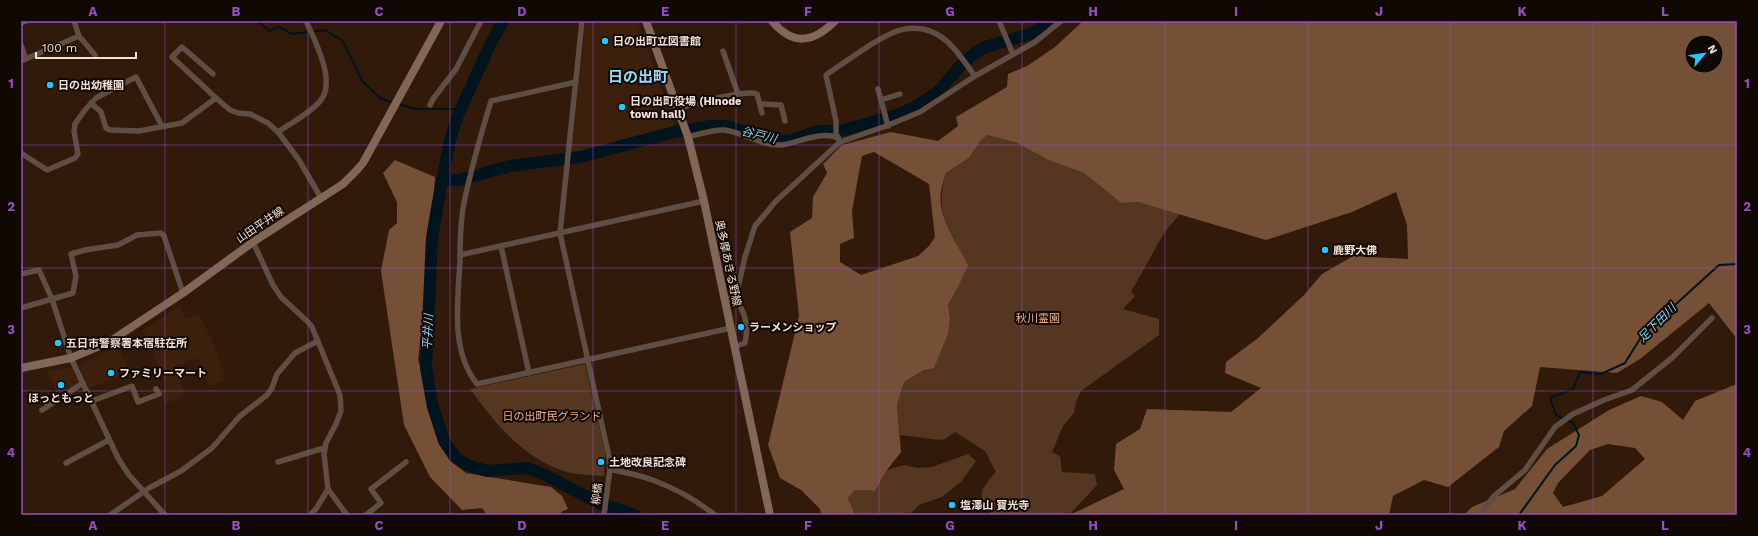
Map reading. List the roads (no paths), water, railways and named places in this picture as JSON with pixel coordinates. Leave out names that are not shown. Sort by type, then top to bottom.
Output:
[{"type":"main road","name":"山田平井線","points":[[21,368],[71,358],[109,342],[183,293],[253,242],[349,179],[363,163],[441,21]]},
{"type":"main road","name":"奥多摩あきる野線","points":[[646,21],[688,136],[704,201],[770,515]]},
{"type":"main road","points":[[772,21],[788,35],[803,40],[820,34],[835,21]]},
{"type":"street","points":[[21,23],[26,21]]},
{"type":"street","points":[[74,21],[79,36],[95,55]]},
{"type":"street","points":[[431,103],[456,68],[481,21]]},
{"type":"street","name":"柳橋","points":[[582,21],[560,233],[609,457],[610,469],[604,515]]},
{"type":"street","points":[[999,21],[1013,54]]},
{"type":"street","points":[[734,347],[745,343],[747,333],[747,322],[742,309],[735,298],[745,257],[755,226],[776,201],[839,140],[920,112],[974,76],[1042,38],[1061,21]]},
{"type":"street","points":[[278,132],[321,100],[327,88],[327,80],[318,49],[307,23]]},
{"type":"street","points":[[839,140],[836,134],[836,121],[826,75],[892,33],[906,28],[922,29],[938,35],[949,44],[974,76]]},
{"type":"street","points":[[21,45],[24,60],[79,36]]},
{"type":"street","points":[[213,74],[182,47],[172,57],[230,110],[238,113],[250,114],[268,123],[278,132],[299,160],[321,198]]},
{"type":"street","points":[[723,51],[738,94]]},
{"type":"street","points":[[21,153],[47,170],[75,158],[78,154],[74,132],[75,124],[96,98],[136,77],[162,126]]},
{"type":"street","points":[[576,82],[491,101],[464,205],[460,255],[458,333],[466,367],[472,378],[477,384],[730,328]]},
{"type":"street","points":[[878,89],[887,123]]},
{"type":"street","points":[[678,108],[753,92],[757,94],[762,113]]},
{"type":"street","points":[[881,100],[900,94]]},
{"type":"street","points":[[91,103],[101,112],[106,128],[110,130],[139,131],[182,123],[216,98]]},
{"type":"street","points":[[760,104],[781,105],[785,121]]},
{"type":"street","points":[[688,136],[717,130],[727,130],[751,139],[780,145],[794,143],[813,137],[839,140]]},
{"type":"street","points":[[460,255],[704,201]]},
{"type":"street","points":[[21,308],[73,293],[76,276],[71,254],[84,250],[118,245],[137,235],[161,233],[164,236],[183,293]]},
{"type":"street","points":[[253,242],[280,298],[308,322],[318,341],[340,395],[341,406],[337,420],[324,448],[328,489],[347,515]]},
{"type":"street","points":[[501,246],[529,373]]},
{"type":"street","points":[[21,274],[40,270],[52,299],[71,358],[110,440],[129,475],[143,492],[166,515]]},
{"type":"street","points":[[725,300],[735,298]]},
{"type":"street","points":[[1480,515],[1494,496],[1525,470],[1555,427],[1572,414],[1632,390],[1673,357],[1712,318]]},
{"type":"street","points":[[110,515],[143,492],[181,471],[212,448],[240,416],[267,395],[272,388],[277,374],[295,353],[318,341]]},
{"type":"street","points":[[42,410],[84,383]]},
{"type":"street","points":[[92,401],[132,386],[138,402],[159,394],[156,389]]},
{"type":"street","points":[[66,463],[110,440]]},
{"type":"street","points":[[278,462],[324,448]]},
{"type":"street","points":[[366,515],[381,504],[371,489],[406,462]]},
{"type":"street","points":[[610,469],[660,483],[694,500],[715,515]]},
{"type":"street","points":[[310,515],[316,509],[328,489]]},
{"type":"waterway","points":[[258,21],[269,31],[279,27],[292,34],[325,30],[343,41],[362,81],[380,98],[394,103]]},
{"type":"waterway","name":"平井川","points":[[503,21],[490,45],[458,115],[450,140],[437,208],[432,238],[426,368],[433,407],[444,441],[455,457],[467,465],[487,471],[527,468],[545,475],[601,504],[635,515]]},
{"type":"waterway","name":"谷戸川","points":[[442,180],[459,180],[510,166],[580,157],[674,132],[713,126],[726,126],[760,137],[790,141],[821,131],[840,131],[900,114],[915,107],[939,91],[959,67],[975,53],[985,47],[1030,34],[1039,29],[1048,21]]},
{"type":"waterway","points":[[398,104],[416,109],[461,109]]},
{"type":"waterway","name":"足下田川","points":[[1519,515],[1555,465],[1576,446],[1579,435],[1573,423],[1556,415],[1550,398],[1573,389],[1580,372],[1601,374],[1625,363],[1643,334],[1719,265],[1737,264]]},
{"type":"place","name":"日の出町立図書館","points":[[605,41]]},
{"type":"place","name":"日の出幼稚園","points":[[50,85]]},
{"type":"place","name":"日の出町役場 (Hinode town hall)","points":[[622,107]]},
{"type":"place","name":"鹿野大佛","points":[[1325,250]]},
{"type":"place","name":"ラーメンショップ","points":[[741,327]]},
{"type":"place","name":"五日市警察署本宿駐在所","points":[[58,343]]},
{"type":"place","name":"ファミリーマート","points":[[111,373]]},
{"type":"place","name":"ほっともっと","points":[[61,385]]},
{"type":"place","name":"土地改良記念碑","points":[[601,462]]},
{"type":"place","name":"塩澤山 寶光寺","points":[[952,505]]},
{"type":"district","name":"日の出町","points":[[638,77]]},
{"type":"park label","name":"秋川霊園","points":[[1038,318]]},
{"type":"park label","name":"日の出町民グランド","points":[[552,416]]}]
